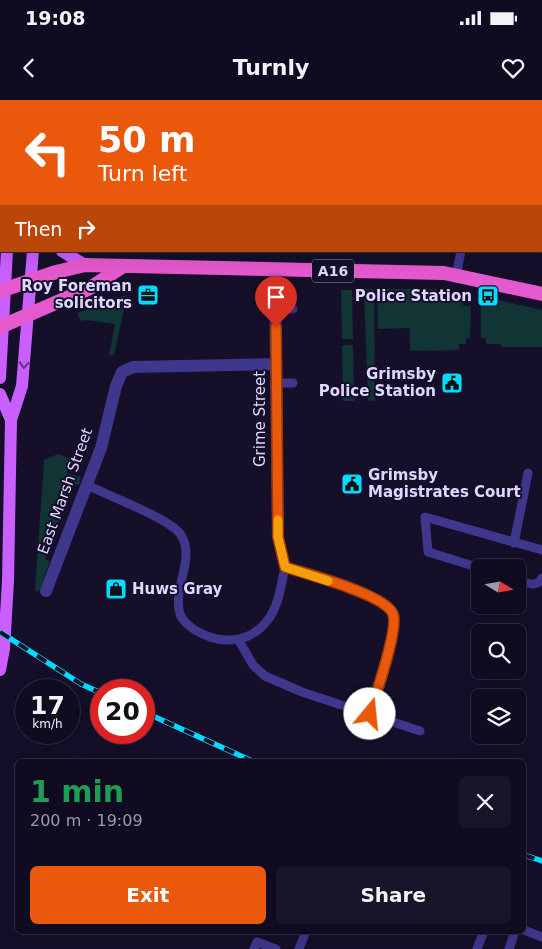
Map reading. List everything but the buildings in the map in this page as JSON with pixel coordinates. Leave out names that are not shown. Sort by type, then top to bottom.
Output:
[{"type":"highway","name":"A16","points":[[3,290],[85,265],[444,273],[542,294]]},
{"type":"highway","points":[[1,327],[28,317],[90,288],[122,267]]},
{"type":"main road","points":[[0,378],[3,290],[7,252]]},
{"type":"main road","points":[[0,670],[4,649],[8,582],[5,439],[22,386],[33,252]]},
{"type":"main road","points":[[64,252],[85,265]]},
{"type":"main road","points":[[0,394],[11,420]]},
{"type":"street","name":"Grime Street","points":[[275,269],[278,537]]},
{"type":"street","name":"East Marsh Street","points":[[46,591],[101,448],[116,386],[122,372],[133,367],[276,364]]},
{"type":"lane","points":[[456,276],[461,252]]},
{"type":"lane","points":[[276,308],[293,308]]},
{"type":"lane","points":[[276,383],[294,383]]},
{"type":"lane","points":[[514,543],[528,473]]},
{"type":"lane","points":[[87,486],[169,523],[177,529],[184,542],[185,555],[180,583],[180,614],[191,628],[205,636],[221,641],[238,639],[259,629],[270,616],[277,600],[285,567],[278,537]]},
{"type":"lane","points":[[471,565],[428,552],[425,517],[542,550]]},
{"type":"lane","points":[[285,567],[380,600],[393,614],[394,622],[388,653],[370,714]]},
{"type":"lane","points":[[526,582],[534,585],[540,582],[542,578]]},
{"type":"lane","points":[[238,639],[253,665],[265,676],[302,692],[420,731]]},
{"type":"lane","points":[[526,931],[542,937]]},
{"type":"lane","points":[[299,949],[305,934]]},
{"type":"lane","points":[[477,949],[483,934]]},
{"type":"lane","points":[[509,949],[514,934]]},
{"type":"lane","points":[[254,949],[257,942],[276,949]]},
{"type":"green space","points":[[364,289],[374,289],[375,401],[368,401]]},
{"type":"green space","points":[[377,289],[434,289],[463,293],[463,306],[471,306],[470,338],[466,338],[466,344],[459,344],[459,350],[410,351],[410,328],[378,329]]},
{"type":"green space","points":[[341,290],[352,290],[353,339],[342,339]]},
{"type":"green space","points":[[125,295],[126,300],[114,355],[109,355],[115,324],[81,321],[77,313]]},
{"type":"green space","points":[[485,297],[542,310],[542,347],[501,347],[501,344],[486,344],[486,338],[481,338],[481,306],[485,305]]},
{"type":"green space","points":[[342,345],[353,345],[354,401],[343,401]]},
{"type":"green space","points":[[58,454],[71,459],[67,473],[81,477],[79,485],[73,484],[45,559],[50,561],[39,592],[35,591],[44,460]]},
{"type":"railway","points":[[0,632],[90,688]]},
{"type":"railway","points":[[155,717],[248,759]]},
{"type":"railway","points":[[526,856],[542,861]]},
{"type":"slow traffic","points":[[278,520],[278,537],[285,567],[328,581]]},
{"type":"place","name":"Roy Foreman solicitors","points":[[148,295]]},
{"type":"place","name":"Police Station","points":[[488,296]]},
{"type":"place","name":"Grimsby Police Station","points":[[452,383]]},
{"type":"place","name":"Grimsby Magistrates Court","points":[[352,484]]},
{"type":"place","name":"Huws Gray","points":[[116,589]]},
{"type":"route","points":[[276,327],[278,537],[285,567],[380,600],[393,614],[394,622],[388,653],[370,714]]}]
